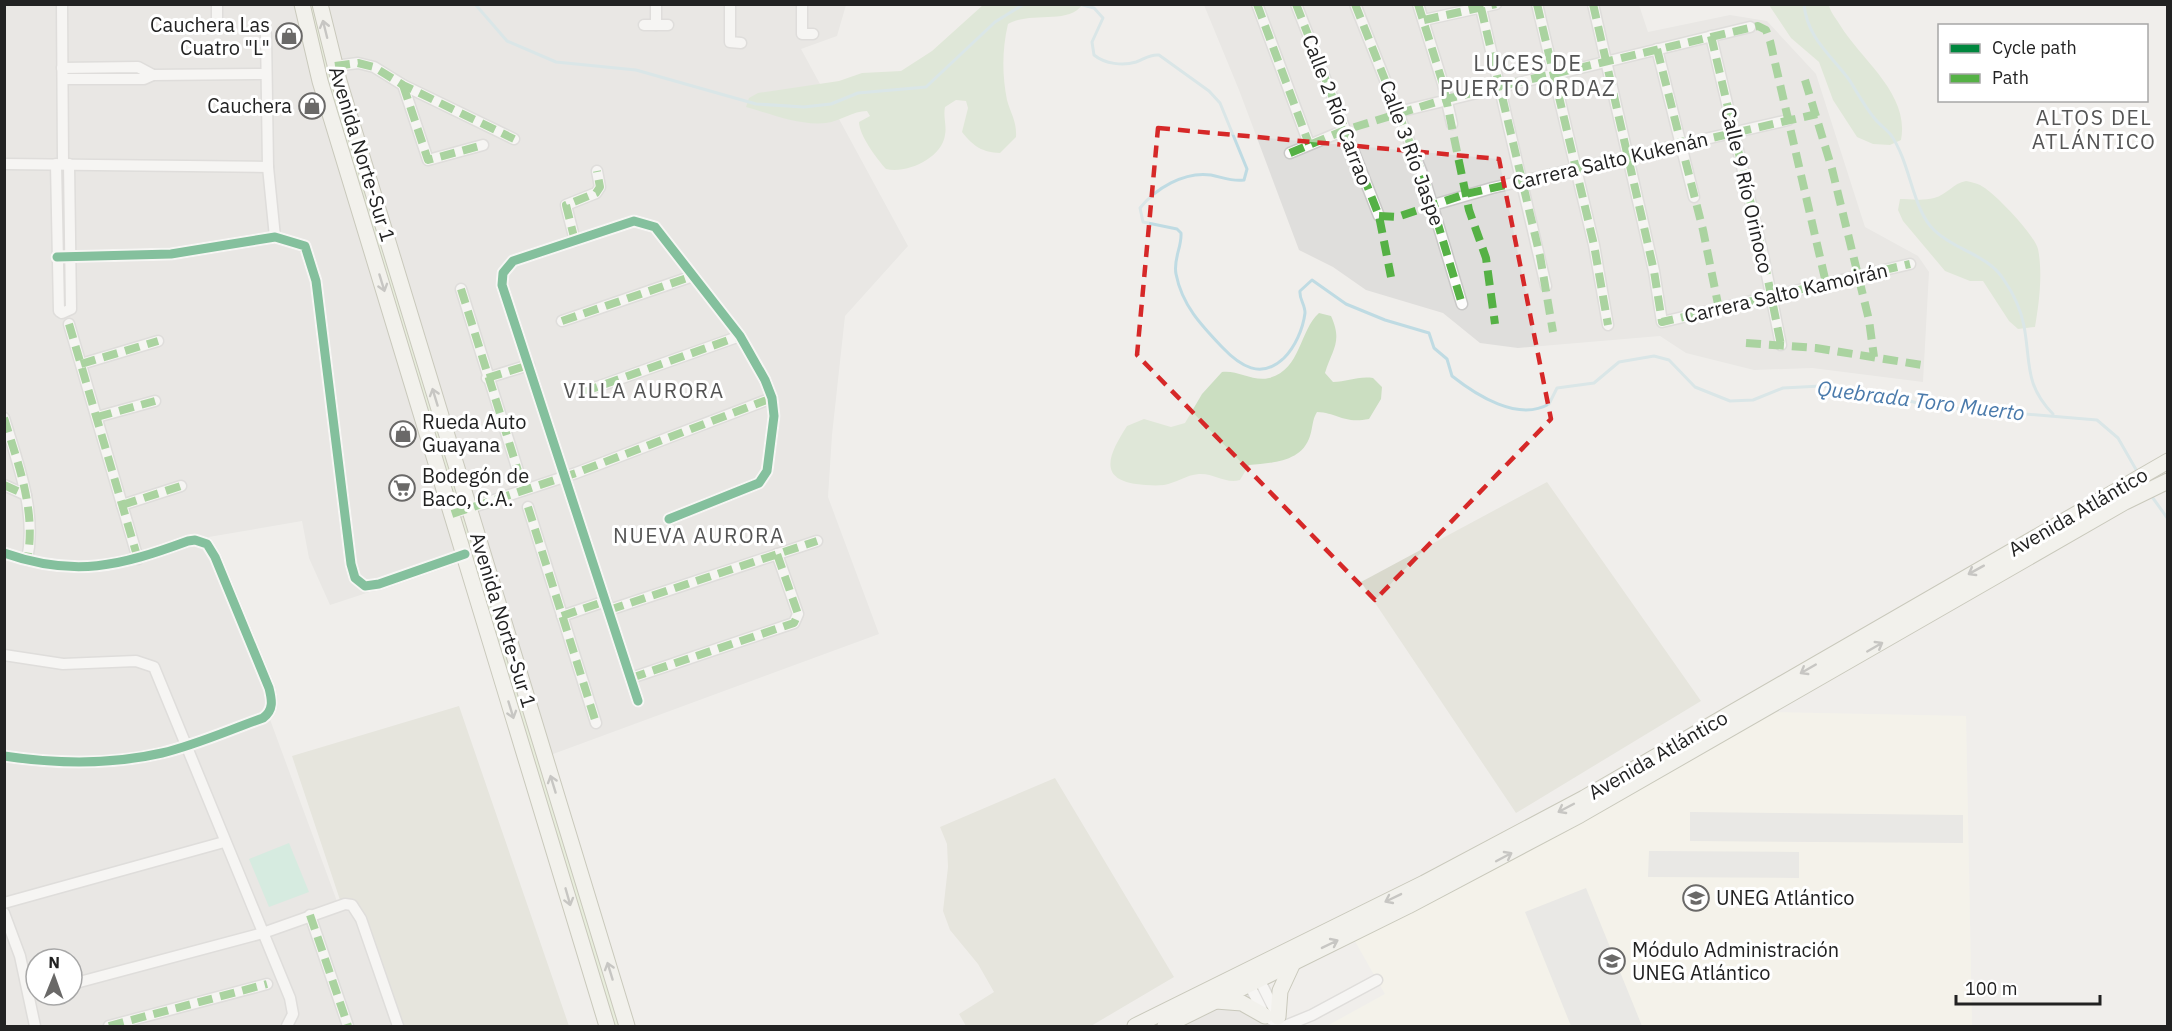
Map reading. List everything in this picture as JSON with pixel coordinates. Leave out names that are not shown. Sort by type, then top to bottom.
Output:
[{"type":"main road","name":"Avenida Norte-Sur 1","points":[[302,4],[320,81],[607,1026]]},
{"type":"main road","name":"Avenida Norte-Sur 1","points":[[320,4],[335,66],[627,1026]]},
{"type":"main road","name":"Avenida Atlántico","points":[[1165,1026],[1216,1001],[1251,976],[1292,965],[1580,815],[2122,496],[2163,464]]},
{"type":"main road","name":"Avenida Atlántico","points":[[1135,1026],[1251,976],[1584,798],[2122,496],[2168,481]]},
{"type":"main road","points":[[1216,1001],[1242,1003],[1277,1022],[1280,991],[1292,965]]},
{"type":"street","points":[[62,4],[62,164],[57,257],[59,311],[62,313],[71,309],[70,257],[62,164]]},
{"type":"street","points":[[217,4],[217,18]]},
{"type":"street","points":[[656,4],[656,25]]},
{"type":"street","points":[[730,4],[730,42],[741,43]]},
{"type":"street","points":[[802,4],[802,34],[813,34]]},
{"type":"street","points":[[1257,4],[1309,144]]},
{"type":"street","name":"Calle 2 Río Carrao","points":[[1296,4],[1379,216]]},
{"type":"street","name":"Calle 3 Río Jaspe","points":[[1355,4],[1433,205],[1462,304]]},
{"type":"street","points":[[1418,4],[1452,124]]},
{"type":"street","points":[[1424,20],[1496,4]]},
{"type":"street","points":[[1537,4],[1551,75],[1594,244],[1608,325]]},
{"type":"street","points":[[1593,4],[1628,157]]},
{"type":"street","points":[[1481,8],[1546,286]]},
{"type":"street","points":[[644,25],[668,25]]},
{"type":"street","points":[[1398,112],[1498,86],[1750,27]]},
{"type":"street","points":[[266,34],[268,167],[275,237]]},
{"type":"street","name":"Calle 9 Río Orinoco","points":[[1711,36],[1781,345]]},
{"type":"street","points":[[1657,49],[1694,197]]},
{"type":"street","points":[[335,66],[364,63],[404,86],[514,139]]},
{"type":"street","points":[[62,74],[138,68],[153,75],[266,74]]},
{"type":"street","points":[[404,86],[428,160],[483,146]]},
{"type":"street","name":"Carrera Salto Kukenán","points":[[1433,205],[1466,194],[1788,120]]},
{"type":"street","points":[[1290,153],[1345,130]]},
{"type":"street","name":"Carrera Salto Kamoirán","points":[[1628,157],[1654,271],[1662,322],[1910,264]]},
{"type":"street","points":[[4,164],[268,167]]},
{"type":"street","points":[[575,241],[566,205],[596,193],[600,187],[597,171]]},
{"type":"street","points":[[639,701],[502,285],[503,273],[513,261],[640,221],[655,227],[740,336],[759,366],[772,398],[773,429],[764,479],[669,519]]},
{"type":"street","points":[[57,257],[171,254],[275,237],[305,246],[312,262],[351,564],[355,578],[365,586],[379,584],[465,554]]},
{"type":"street","points":[[562,321],[693,276]]},
{"type":"street","points":[[461,289],[524,490]]},
{"type":"street","points":[[69,324],[138,559]]},
{"type":"street","points":[[583,392],[740,336]]},
{"type":"street","points":[[81,364],[158,341]]},
{"type":"street","points":[[488,378],[529,365]]},
{"type":"street","points":[[453,514],[565,476],[772,398]]},
{"type":"street","points":[[97,417],[155,401]]},
{"type":"street","points":[[4,418],[26,495],[30,538],[27,560]]},
{"type":"street","points":[[4,485],[26,495]]},
{"type":"street","points":[[122,505],[181,486]]},
{"type":"street","points":[[528,507],[596,723]]},
{"type":"street","points":[[4,553],[59,566],[93,567],[138,559],[188,541],[195,540],[207,544],[269,688],[272,703],[268,714],[188,746],[143,757],[103,761],[50,761],[4,756]]},
{"type":"street","points":[[562,616],[607,606],[817,541]]},
{"type":"street","points":[[631,678],[794,623],[798,614],[777,554]]},
{"type":"street","points":[[4,655],[72,664],[146,662],[159,674],[224,842],[293,1005],[292,1019],[286,1026]]},
{"type":"street","points":[[4,903],[224,842]]},
{"type":"street","points":[[84,981],[263,933],[338,904],[352,905],[356,910],[399,1026]]},
{"type":"street","points":[[4,913],[24,968]]},
{"type":"street","points":[[310,915],[348,1026]]},
{"type":"street","points":[[1251,976],[1277,1022],[1312,1015],[1377,980]]},
{"type":"street","points":[[109,1026],[267,984]]},
{"type":"street","points":[[33,1007],[35,1026]]},
{"type":"highlighted area","points":[[1158,128],[1499,159],[1551,419],[1375,600],[1137,355]]},
{"type":"shaded area","points":[[5,5],[302,5],[467,560],[330,605],[309,558],[302,521],[197,539],[207,544],[269,688],[268,714],[338,904],[352,905],[398,1026],[5,1026]]},
{"type":"shaded area","points":[[320,5],[846,5],[837,36],[801,49],[908,246],[845,316],[832,435],[828,497],[879,634],[545,757]]},
{"type":"shaded area","points":[[1204,5],[1639,5],[1648,32],[1730,15],[1767,21],[1816,74],[1865,227],[1918,256],[1929,272],[1923,382],[1812,368],[1754,370],[1686,353],[1660,336],[1518,348],[1480,343],[1443,313],[1366,290],[1333,267],[1299,250],[1239,90]]},
{"type":"shaded area","points":[[1547,482],[1701,701],[1516,813],[1361,582]]},
{"type":"shaded area","points":[[459,706],[569,1026],[404,1026],[362,910],[355,903],[340,900],[292,756]]},
{"type":"shaded area","name":"UNEG Atlántico","points":[[1763,712],[1966,716],[1972,1026],[1327,1026],[1385,994],[1351,934]]},
{"type":"shaded area","points":[[1055,778],[1174,977],[1091,1026],[966,1026],[959,1014],[994,992],[978,964],[950,930],[943,911],[948,867],[947,844],[940,827]]},
{"type":"shaded area","points":[[1690,812],[1963,815],[1963,843],[1690,841]]},
{"type":"shaded area","points":[[1649,851],[1799,852],[1799,878],[1648,877]]},
{"type":"shaded area","points":[[1586,888],[1642,1026],[1571,1026],[1525,912]]},
{"type":"shaded area","points":[[1260,983],[1281,1017],[1295,1022],[1294,1026],[1165,1026]]},
{"type":"green space","points":[[302,5],[320,5],[627,1026],[607,1026]]},
{"type":"green space","points":[[983,5],[1082,5],[1068,15],[1027,18],[1008,24],[1003,62],[1004,81],[1007,100],[1015,122],[1016,137],[1000,153],[979,148],[962,132],[968,108],[966,101],[956,100],[945,107],[945,135],[937,151],[931,157],[913,167],[894,170],[886,169],[865,140],[859,122],[870,116],[867,111],[826,123],[806,123],[746,107],[749,98],[758,93],[839,81],[862,73],[901,71],[932,51]]},
{"type":"green space","points":[[1769,5],[1829,5],[1849,38],[1891,93],[1902,123],[1901,140],[1890,145],[1873,144],[1857,137],[1833,100],[1819,62],[1791,38]]},
{"type":"green space","points":[[1966,181],[1980,185],[1994,196],[2022,224],[2035,242],[2038,249],[2040,278],[2035,327],[2018,329],[2009,321],[1983,281],[1970,281],[1945,271],[1903,221],[1898,210],[1900,199],[1934,198]]},
{"type":"green space","points":[[1319,313],[1331,316],[1336,332],[1335,345],[1325,373],[1333,382],[1373,378],[1382,387],[1381,399],[1369,419],[1353,420],[1317,412],[1310,436],[1300,451],[1285,460],[1249,465],[1240,480],[1229,481],[1199,474],[1164,485],[1153,485],[1123,481],[1115,476],[1110,462],[1112,453],[1127,426],[1144,419],[1171,427],[1185,423],[1202,394],[1222,372],[1263,379],[1280,374],[1294,359],[1307,330]]},
{"type":"green space","points":[[289,843],[309,892],[269,907],[249,859]]},
{"type":"waterway","name":"Quebrada Toro Muerto","points":[[475,4],[507,41],[556,62],[636,70],[756,104],[804,107],[831,104],[858,93],[926,87],[995,22],[1024,4]]},
{"type":"waterway","name":"Quebrada Toro Muerto","points":[[1079,4],[1094,8],[1103,18],[1092,42],[1094,55],[1120,64],[1159,55],[1209,91],[1220,103],[1247,169],[1244,180],[1201,174],[1191,176],[1162,188],[1140,208],[1143,222],[1177,229],[1181,233],[1175,269],[1183,295],[1193,314],[1207,331],[1243,365],[1251,368],[1267,368],[1275,365],[1288,354],[1298,337],[1304,319],[1305,310],[1300,291],[1312,280],[1346,304],[1385,320],[1429,333],[1434,348],[1447,359],[1452,376],[1485,398],[1511,408],[1537,409],[1549,404],[1557,388],[1594,383],[1619,362],[1654,356],[1669,360],[1695,387],[1730,401],[1753,400],[1783,388],[1821,386],[1879,393],[1929,406],[2097,420],[2118,438],[2138,473]]},
{"type":"waterway","points":[[1804,4],[1810,27],[1821,46],[1850,81],[1871,114],[1891,135],[1898,147],[1916,198],[1927,221],[1942,237],[1989,264],[2007,285],[2023,320],[2033,383],[2037,393],[2053,414]]},
{"type":"waterway","name":"Quebrada Toro Muerto","points":[[2150,494],[2168,519]]},
{"type":"marked path","points":[[1257,4],[1309,144]]},
{"type":"marked path","points":[[1296,4],[1379,216],[1391,277]]},
{"type":"marked path","points":[[1355,4],[1425,181],[1462,304]]},
{"type":"marked path","points":[[1418,4],[1443,84],[1469,210],[1486,258],[1495,324]]},
{"type":"marked path","points":[[1424,20],[1496,4]]},
{"type":"marked path","points":[[1537,4],[1594,245],[1608,325]]},
{"type":"marked path","points":[[1593,4],[1654,271],[1662,322],[1910,264]]},
{"type":"marked path","points":[[1481,8],[1540,256],[1553,332]]},
{"type":"marked path","points":[[1290,153],[1345,130],[1446,99],[1758,26],[1766,30],[1770,41],[1826,283]]},
{"type":"marked path","points":[[1711,36],[1763,255],[1781,345]]},
{"type":"marked path","points":[[1657,49],[1703,230],[1719,309]]},
{"type":"marked path","points":[[335,66],[358,63],[374,67],[403,85],[514,139]]},
{"type":"marked path","points":[[1805,80],[1832,169],[1869,320],[1874,357]]},
{"type":"marked path","points":[[403,85],[428,160],[483,145]]},
{"type":"marked path","points":[[1379,216],[1397,217],[1466,194],[1817,114]]},
{"type":"marked path","points":[[575,241],[566,205],[596,193],[600,187],[597,171]]},
{"type":"marked path","points":[[562,321],[693,276]]},
{"type":"marked path","points":[[461,289],[524,490]]},
{"type":"marked path","points":[[69,324],[138,559]]},
{"type":"marked path","points":[[583,392],[740,336]]},
{"type":"marked path","points":[[81,364],[158,341]]},
{"type":"marked path","points":[[1746,343],[1816,348],[1922,365]]},
{"type":"marked path","points":[[487,378],[529,365]]},
{"type":"marked path","points":[[452,514],[576,473],[772,398]]},
{"type":"marked path","points":[[97,417],[155,401]]},
{"type":"marked path","points":[[4,418],[28,506],[30,524],[27,560]]},
{"type":"marked path","points":[[4,485],[26,495]]},
{"type":"marked path","points":[[122,505],[181,486]]},
{"type":"marked path","points":[[528,507],[596,723]]},
{"type":"marked path","points":[[609,610],[817,541]]},
{"type":"marked path","points":[[631,678],[794,623],[798,614],[777,554]]},
{"type":"marked path","points":[[562,616],[606,601]]},
{"type":"marked path","points":[[310,915],[348,1026]]},
{"type":"marked path","points":[[109,1026],[267,984]]},
{"type":"cycle path","points":[[638,701],[502,285],[503,273],[513,261],[634,221],[655,227],[740,336],[765,380],[772,398],[774,416],[767,471],[759,483],[669,519]]},
{"type":"cycle path","points":[[57,257],[171,254],[275,237],[305,246],[316,281],[351,564],[355,578],[365,586],[379,584],[465,554]]},
{"type":"cycle path","points":[[4,553],[30,561],[75,567],[97,566],[141,557],[188,541],[195,540],[207,544],[215,557],[269,688],[271,701],[271,708],[263,718],[200,742],[162,753],[123,760],[83,762],[44,761],[4,756]]},
{"type":"place","name":"Cauchera Las Cuatro \"L\"","points":[[289,36]]},
{"type":"place","name":"Cauchera","points":[[312,106]]},
{"type":"place","name":"Rueda Auto Guayana","points":[[403,434]]},
{"type":"place","name":"Bodegón de Baco, C.A.","points":[[402,488]]},
{"type":"place","name":"UNEG Atlántico","points":[[1696,898]]},
{"type":"place","name":"Módulo Administración UNEG Atlántico","points":[[1612,961]]},
{"type":"district","name":"LUCES DE PUERTO ORDAZ","points":[[1528,76]]},
{"type":"district","name":"ALTOS DEL ATLÁNTICO","points":[[2094,130]]},
{"type":"district","name":"VILLA AURORA","points":[[644,391]]},
{"type":"district","name":"NUEVA AURORA","points":[[699,536]]}]
